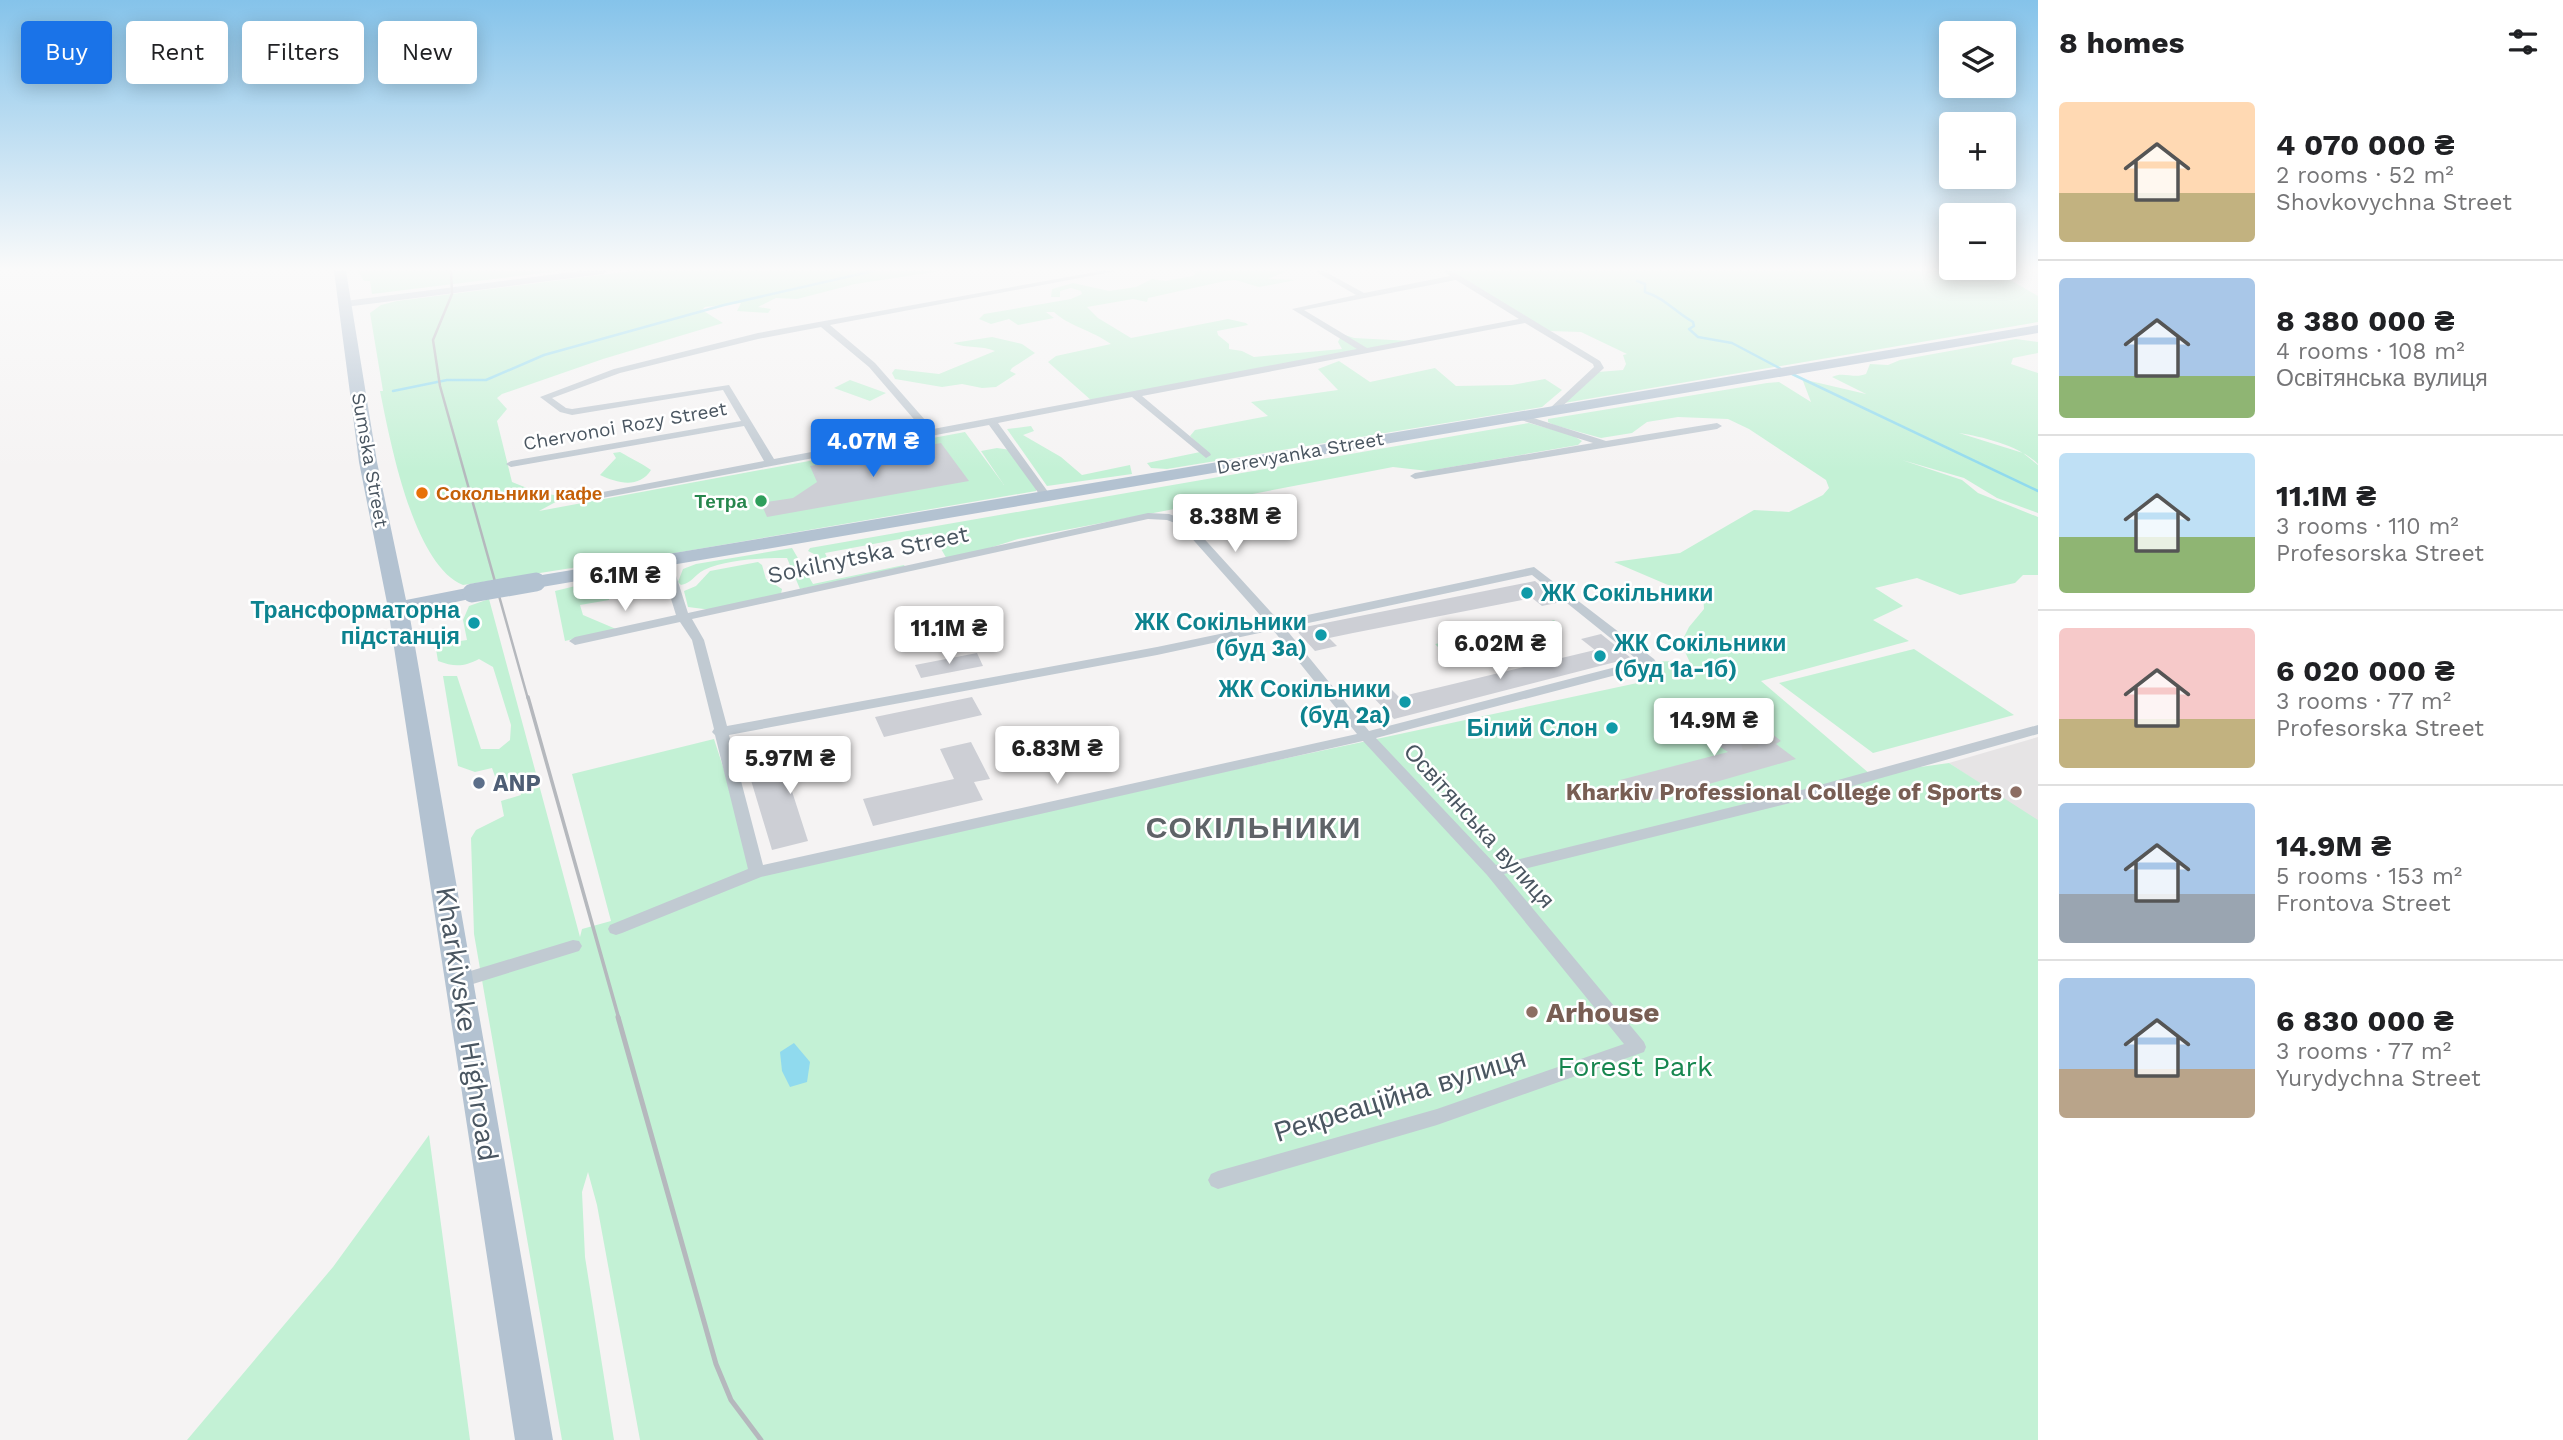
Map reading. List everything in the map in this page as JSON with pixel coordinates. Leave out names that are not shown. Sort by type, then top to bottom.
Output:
[{"type":"main road","name":"Sumska Street","points":[[350,338],[368,462],[398,608]]},
{"type":"main road","name":"Derevyanka Street","points":[[398,608],[665,560],[1983,338]]},
{"type":"main road","name":"Kharkivske Highroad","points":[[398,608],[534,1440]]},
{"type":"street","points":[[756,338],[635,366],[545,398],[563,410],[576,412],[728,388],[745,423],[771,464]]},
{"type":"street","points":[[840,338],[872,365],[932,434]]},
{"type":"street","points":[[1345,338],[1366,351]]},
{"type":"street","points":[[586,498],[1432,338]]},
{"type":"street","points":[[1552,411],[1599,368],[1593,360],[1556,338]]},
{"type":"street","points":[[1135,395],[1206,455]]},
{"type":"street","points":[[1518,416],[1603,443]]},
{"type":"street","name":"Chervonoi Rozy Street","points":[[512,464],[745,423]]},
{"type":"street","points":[[993,423],[1046,496]]},
{"type":"street","points":[[1415,476],[1717,426]]},
{"type":"street","name":"Sokilnytska Street","points":[[575,641],[1148,516],[1170,517]]},
{"type":"street","name":"Освітянська вулиця","points":[[1170,517],[1184,523],[1276,625],[1366,736],[1493,871],[1637,1048]]},
{"type":"street","points":[[665,560],[683,617],[698,640],[719,732],[757,872]]},
{"type":"street","points":[[616,929],[757,872],[1366,736],[1649,662],[1534,571],[997,682],[719,732]]},
{"type":"street","points":[[1493,871],[1810,793],[2038,729]]},
{"type":"street","points":[[460,981],[573,946]]},
{"type":"street","name":"Рекреаційна вулиця","points":[[1218,1180],[1437,1117],[1637,1048]]},
{"type":"shaded area","name":"Kharkiv Professional College of Sports","points":[[2038,737],[2038,822],[1949,763]]},
{"type":"green space","points":[[374,338],[672,338],[603,359],[497,398],[507,409],[497,421],[512,482],[527,488],[546,488],[548,494],[565,497],[539,511],[965,432],[1004,485],[981,451],[997,448],[1011,450],[1036,491],[634,560],[626,555],[613,557],[610,562],[463,585],[445,573],[430,553],[417,528],[397,469],[380,391],[383,391]]},
{"type":"green space","points":[[997,338],[1022,344],[1035,353],[1012,368],[1010,371],[1016,374],[996,387],[982,388],[962,384],[942,387],[895,379],[892,373],[895,369],[939,374],[995,351],[953,343]]},
{"type":"green space","points":[[1101,338],[1222,338],[1229,344],[1229,349],[1254,357],[1342,349],[1338,342],[1340,338],[1411,341],[1092,401],[1048,362],[1056,356],[1111,344]]},
{"type":"green space","points":[[1594,338],[1943,338],[1564,403],[1598,372],[1623,370],[1626,364],[1623,355],[1627,354]]},
{"type":"green space","name":"Forest Park","points":[[2016,339],[2038,342],[2038,353],[2013,358],[2011,364],[2038,373],[2038,464],[2023,453],[2038,465],[2038,513],[1997,498],[1964,478],[1902,460],[1962,480],[1978,493],[2038,517],[2038,575],[2023,575],[2015,583],[1960,595],[1917,578],[1875,588],[1903,606],[1873,620],[1909,641],[1761,681],[1870,774],[1949,763],[2038,820],[2038,1440],[640,1440],[597,1205],[588,1172],[582,1192],[585,1257],[614,1440],[562,1440],[474,934],[471,838],[476,830],[504,816],[501,801],[521,795],[517,778],[497,782],[492,768],[475,772],[458,766],[443,676],[457,676],[481,749],[499,749],[510,740],[511,725],[493,667],[479,659],[459,665],[438,661],[435,643],[440,640],[447,643],[467,640],[463,620],[469,606],[489,599],[580,937],[582,929],[611,921],[572,774],[714,739],[757,872],[1656,679],[1657,671],[1649,662],[1673,661],[1692,667],[1681,643],[1689,627],[1704,609],[1703,592],[1668,585],[1614,562],[1680,553],[1754,510],[1789,512],[1823,495],[1829,488],[1826,480],[1749,429],[1728,419],[1678,417],[1647,422],[1632,433],[1601,438],[1554,425],[1548,422],[1548,419],[1779,382],[1811,402],[1803,381],[1806,380],[1866,394],[1832,377],[1866,374],[1870,364],[1888,365],[1900,360]],"holes":[[[1959,433],[1990,440],[2023,453]]]},
{"type":"green space","points":[[1339,361],[1370,382],[1435,368],[1456,386],[1512,385],[1545,379],[1562,390],[1542,407],[1167,469],[1151,468],[1147,463],[1205,451],[1190,436],[1195,430],[1268,416],[1251,402],[1338,390],[1318,369]]},
{"type":"green space","points":[[850,380],[886,393],[870,401],[834,388]]},
{"type":"green space","points":[[1529,423],[1572,435],[1582,441],[1578,445],[1428,471],[1393,467],[1018,539],[948,561],[932,533],[825,553],[828,560],[824,561],[814,559],[816,555],[808,551],[810,548]]},
{"type":"green space","points":[[1031,426],[1034,431],[1023,435],[1061,457],[1082,475],[1130,465],[1132,474],[1047,486],[1007,429]]},
{"type":"green space","points":[[620,452],[651,470],[640,480],[627,483],[600,475],[616,458],[613,453]]},
{"type":"green space","points":[[1248,508],[1263,521],[1214,532],[1200,519]]},
{"type":"green space","points":[[792,548],[813,584],[904,565],[906,568],[800,589],[787,558],[756,559],[713,566],[685,584],[678,582],[683,569],[696,564]]},
{"type":"green space","points":[[758,562],[762,565],[766,579],[782,589],[781,594],[712,610],[688,607],[684,591],[696,586],[710,571]]},
{"type":"green space","points":[[646,573],[661,578],[659,582],[630,590],[628,586],[608,589],[609,600],[580,605],[583,615],[616,629],[565,641],[555,591],[596,581],[598,586],[626,580],[625,576]]},
{"type":"green space","points":[[1554,620],[1562,627],[1546,637],[1498,646],[1493,641]]},
{"type":"green space","points":[[1466,638],[1479,650],[1448,657],[1435,644]]},
{"type":"green space","points":[[1914,649],[2014,715],[1873,753],[1779,683]]},
{"type":"green space","points":[[429,1135],[470,1440],[187,1440],[333,1267]]},
{"type":"water","points":[[794,1043],[810,1062],[807,1082],[790,1087],[782,1071],[780,1052]]},
{"type":"building","points":[[941,443],[969,481],[767,517],[761,503],[793,498],[817,482],[810,466]]},
{"type":"building","points":[[1535,581],[1561,602],[1542,606],[1532,598],[1353,633],[1329,638],[1337,646],[1315,651],[1295,629]]},
{"type":"building","points":[[1601,634],[1631,658],[1394,719],[1368,692],[1389,687],[1399,697],[1595,650],[1581,639]]},
{"type":"building","points":[[977,653],[983,666],[921,678],[915,665]]},
{"type":"building","points":[[972,697],[982,715],[884,737],[875,717]]},
{"type":"building","points":[[1733,709],[1753,727],[1764,727],[1781,741],[1776,744],[1796,759],[1643,803],[1620,780],[1728,752],[1687,725]]},
{"type":"building","points":[[971,742],[990,779],[974,782],[983,800],[873,826],[863,799],[954,779],[940,749]]},
{"type":"building","points":[[841,749],[849,769],[789,782],[808,841],[772,850],[750,777],[787,769],[785,761]]},
{"type":"waterway","points":[[393,391],[447,380],[486,380],[544,355],[604,338]]},
{"type":"waterway","points":[[1705,338],[1732,343],[1783,370]]},
{"type":"waterway","points":[[1790,373],[2038,491]]},
{"type":"tunnel","points":[[1741,743],[1774,735]]},
{"type":"railway","points":[[434,338],[440,386],[528,699]]},
{"type":"railway","points":[[528,697],[619,1019]]},
{"type":"railway","points":[[618,1017],[716,1364],[731,1400],[761,1440]]},
{"type":"place","name":"Сокольники кафе","points":[[422,493]]},
{"type":"place","name":"Тетра","points":[[761,501]]},
{"type":"place","name":"ЖК Сокільники","points":[[1527,593]]},
{"type":"place","name":"Трансформаторна підстанція","points":[[474,623]]},
{"type":"place","name":"ЖК Сокільники (буд 3а)","points":[[1321,635]]},
{"type":"place","name":"ЖК Сокільники (буд 1а-1б)","points":[[1600,656]]},
{"type":"place","name":"ЖК Сокільники (буд 2а)","points":[[1405,702]]},
{"type":"place","name":"Білий Слон","points":[[1612,728]]},
{"type":"place","name":"ANP","points":[[479,783]]},
{"type":"place","name":"Kharkiv Professional College of Sports","points":[[2016,792]]},
{"type":"place","name":"Arhouse","points":[[1532,1012]]},
{"type":"district","name":"СОКІЛЬНИКИ","points":[[1254,827]]}]
